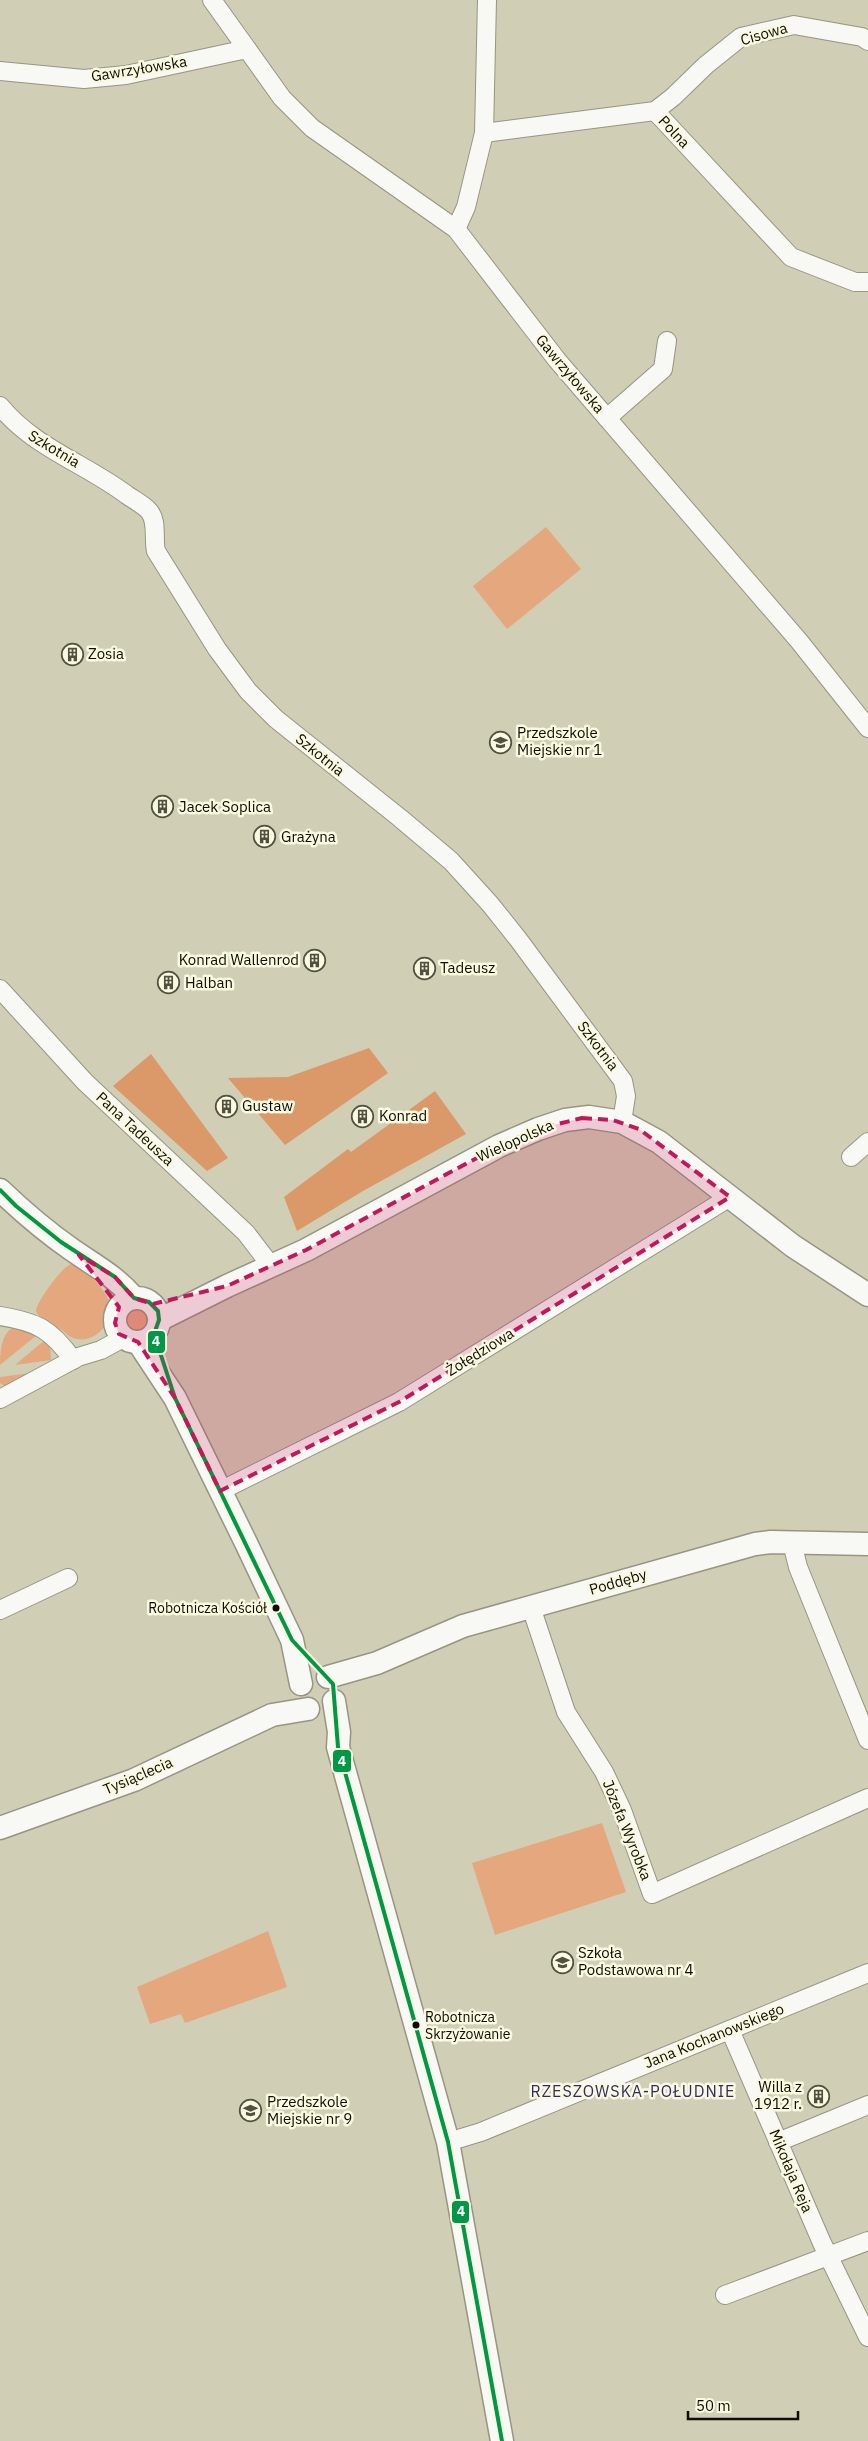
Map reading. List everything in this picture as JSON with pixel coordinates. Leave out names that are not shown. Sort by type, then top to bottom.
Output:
[{"type":"street","name":"Gawrzyłowska","points":[[212,0],[282,98],[312,128],[456,229],[548,349],[799,641],[868,728]]},
{"type":"street","points":[[456,229],[466,207],[484,133],[488,0]]},
{"type":"street","name":"Cisowa","points":[[655,111],[673,97],[706,65],[741,37],[794,25],[862,37],[868,41]]},
{"type":"street","name":"Gawrzyłowska","points":[[0,71],[84,78],[117,76],[247,49]]},
{"type":"street","name":"Polna","points":[[484,133],[655,111],[791,257],[854,282],[868,282]]},
{"type":"street","points":[[607,418],[663,369],[667,341]]},
{"type":"street","name":"Szkotnia","points":[[0,406],[24,431],[111,483],[150,512],[155,530],[154,542],[156,552],[217,649],[248,691],[276,719],[451,861],[490,904],[623,1081],[626,1096],[622,1122]]},
{"type":"street","name":"Pana Tadeusza","points":[[0,989],[85,1082],[246,1233],[272,1267]]},
{"type":"street","name":"Wielopolska","points":[[137,1322],[272,1267],[499,1146],[538,1128],[582,1118],[603,1118],[622,1122],[659,1142],[793,1246],[868,1295]]},
{"type":"street","points":[[851,1157],[868,1142]]},
{"type":"street","points":[[0,1190],[16,1206],[79,1255],[115,1277],[292,1640],[330,1686],[339,1732],[338,1746],[448,2142],[502,2441]]},
{"type":"street","name":"Żołędziowa","points":[[220,1491],[399,1402],[730,1197]]},
{"type":"street","points":[[0,1316],[25,1320],[49,1331],[75,1359]]},
{"type":"street","points":[[0,1399],[75,1359],[137,1322]]},
{"type":"street","name":"Poddęby","points":[[330,1686],[377,1663],[463,1626],[747,1546],[771,1542],[868,1544]]},
{"type":"street","points":[[792,1543],[798,1567],[868,1740]]},
{"type":"street","points":[[0,1610],[68,1578]]},
{"type":"street","name":"Józefa Wyrobka","points":[[531,1607],[566,1712],[589,1746],[608,1780],[622,1810],[652,1894],[868,1798]]},
{"type":"street","points":[[292,1640],[300,1686],[300,1700],[311,1709],[338,1746]]},
{"type":"street","points":[[300,1686],[309,1676],[330,1686]]},
{"type":"street","name":"Tysiąclecia","points":[[272,1715],[300,1686]]},
{"type":"street","points":[[311,1709],[325,1709],[330,1686]]},
{"type":"street","name":"Tysiąclecia","points":[[0,1828],[134,1780],[272,1715],[311,1709]]},
{"type":"street","name":"Jana Kochanowskiego","points":[[448,2142],[481,2132],[868,1973]]},
{"type":"street","name":"Mikołaja Reja","points":[[730,2030],[822,2244],[830,2256],[868,2337]]},
{"type":"street","points":[[778,2142],[868,2105]]},
{"type":"street","points":[[725,2295],[868,2241]]},
{"type":"highlighted area","points":[[582,1118],[613,1120],[639,1129],[730,1197],[399,1402],[220,1491],[175,1398],[138,1342],[119,1334],[115,1323],[119,1307],[79,1255],[115,1277],[134,1298],[153,1304],[227,1286],[306,1250],[499,1146],[538,1129]]},
{"type":"shaded area","points":[[546,527],[581,569],[507,629],[473,586]]},
{"type":"shaded area","points":[[369,1048],[388,1073],[285,1145],[228,1078],[288,1077]]},
{"type":"shaded area","points":[[151,1054],[228,1158],[207,1171],[113,1086]]},
{"type":"shaded area","points":[[435,1091],[466,1134],[363,1191],[297,1231],[284,1197],[348,1149],[351,1152]]},
{"type":"shaded area","points":[[71,1264],[79,1266],[90,1276],[98,1284],[109,1301],[109,1316],[103,1329],[97,1334],[84,1339],[70,1336],[43,1320],[36,1311],[37,1306],[51,1285],[62,1271]]},
{"type":"shaded area","points":[[133,1310],[141,1310],[147,1316],[147,1324],[141,1330],[133,1330],[127,1324],[127,1316]]},
{"type":"shaded area","points":[[16,1327],[38,1334],[0,1365],[4,1337],[11,1329]]},
{"type":"shaded area","points":[[46,1339],[50,1345],[51,1360],[15,1365]]},
{"type":"shaded area","points":[[31,1373],[6,1387],[0,1383],[0,1377]]},
{"type":"shaded area","points":[[602,1823],[626,1892],[495,1935],[472,1863]]},
{"type":"shaded area","points":[[268,1931],[287,1987],[185,2023],[181,2014],[150,2024],[137,1987]]},
{"type":"transit line","name":"4","points":[[0,1190],[16,1206],[61,1242],[115,1277],[134,1298],[149,1302],[158,1311],[159,1320],[154,1334],[175,1398],[292,1640],[333,1684],[338,1747],[448,2142],[502,2441]]},
{"type":"place","name":"Zosia","points":[[72,654]]},
{"type":"place","name":"Przedszkole Miejskie nr 1","points":[[501,742]]},
{"type":"place","name":"Jacek Soplica","points":[[163,807]]},
{"type":"place","name":"Grażyna","points":[[265,837]]},
{"type":"place","name":"Konrad Wallenrod","points":[[315,960]]},
{"type":"place","name":"Tadeusz","points":[[424,968]]},
{"type":"place","name":"Halban","points":[[169,983]]},
{"type":"place","name":"Gustaw","points":[[226,1106]]},
{"type":"place","name":"Konrad","points":[[363,1116]]},
{"type":"place","name":"Robotnicza Kościół","points":[[276,1608]]},
{"type":"place","name":"Szkoła Podstawowa nr 4","points":[[562,1962]]},
{"type":"place","name":"Robotnicza Skrzyżowanie","points":[[416,2025]]},
{"type":"place","name":"Willa z 1912 r.","points":[[818,2096]]},
{"type":"place","name":"Przedszkole Miejskie nr 9","points":[[251,2111]]},
{"type":"district","name":"RZESZOWSKA-POŁUDNIE","points":[[633,2091]]}]
